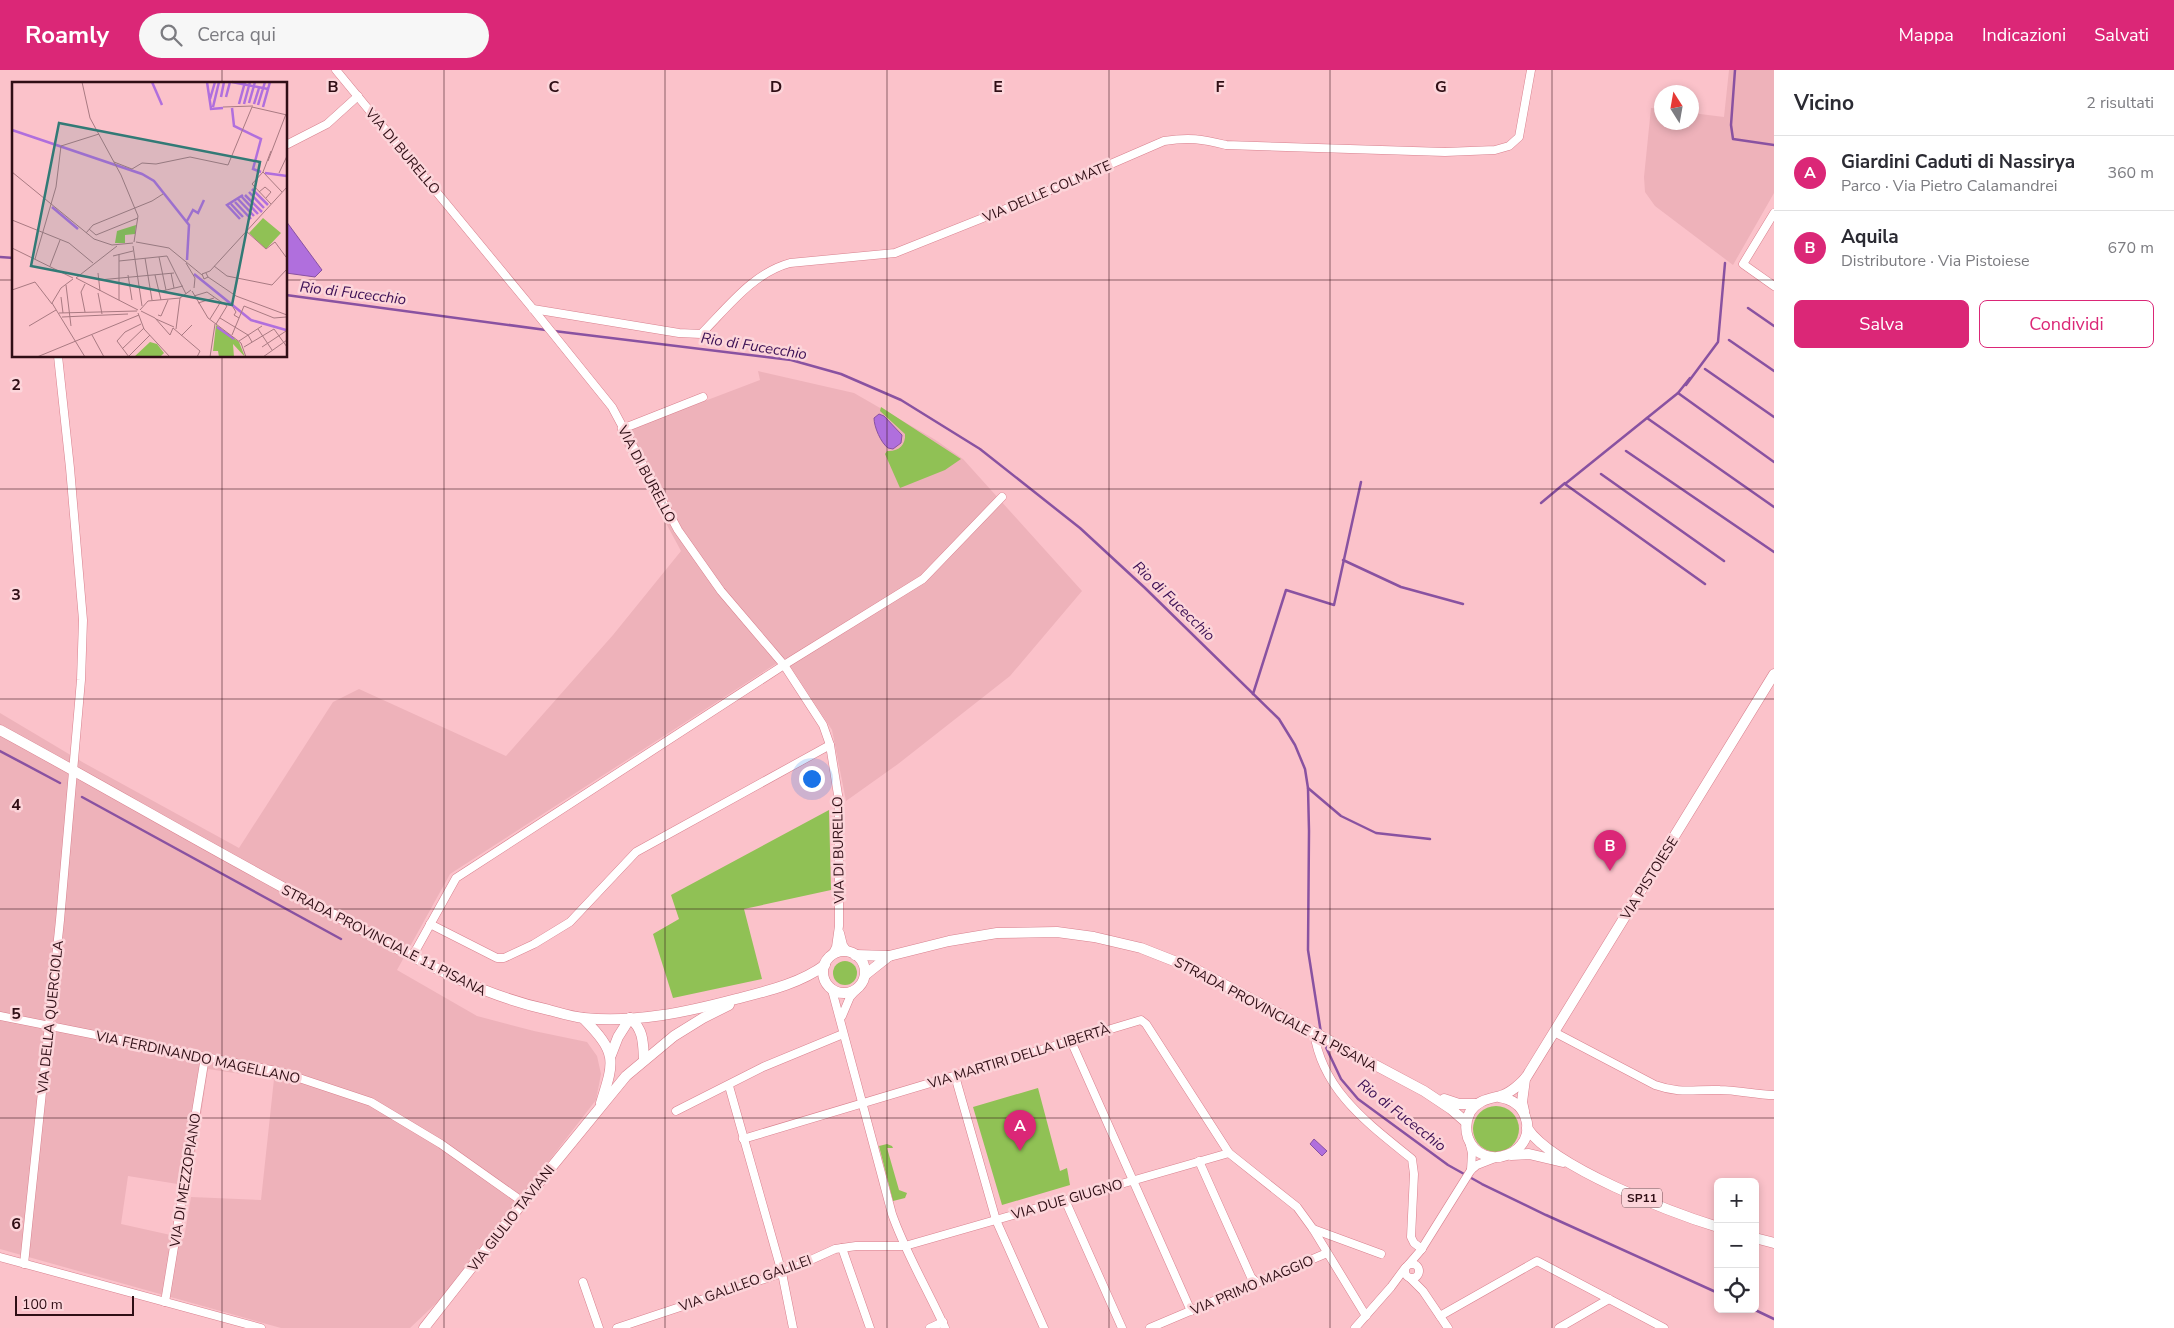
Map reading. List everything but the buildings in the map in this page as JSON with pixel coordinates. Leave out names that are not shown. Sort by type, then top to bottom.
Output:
[{"type":"main road","name":"VIA PISTOIESE","points":[[1525,1114],[1522,1102],[1526,1079],[1773,677]]},
{"type":"main road","name":"STRADA PROVINCIALE 11 PISANA","points":[[0,730],[256,874],[412,957],[462,983],[489,994],[529,1006],[583,1018],[653,1017],[692,1011],[800,980],[825,965],[832,955],[851,953],[889,956],[949,941],[997,933],[1057,932],[1094,937],[1141,948],[1170,958],[1424,1091],[1451,1108],[1466,1122]]},
{"type":"main road","points":[[851,953],[863,963],[865,975]]},
{"type":"main road","name":"STRADA PROVINCIALE 11 PISANA","points":[[800,980],[821,982],[840,993],[848,993],[859,987],[865,975],[889,956]]},
{"type":"main road","points":[[825,965],[824,976],[830,988]]},
{"type":"main road","name":"VIA GIULIO TAVIANI","points":[[424,1328],[523,1202],[626,1076],[674,1036],[703,1018],[752,994]]},
{"type":"main road","points":[[583,1018],[601,1036],[611,1055]]},
{"type":"main road","points":[[630,1018],[638,1025],[642,1035],[644,1060]]},
{"type":"main road","name":"VIA GIULIO TAVIANI","points":[[599,1108],[610,1073],[611,1055],[618,1037],[630,1018]]},
{"type":"main road","name":"VIA PISTOIESE","points":[[1499,1097],[1526,1079]]},
{"type":"main road","name":"STRADA PROVINCIALE 11 PISANA","points":[[1424,1091],[1459,1104],[1477,1104]]},
{"type":"main road","points":[[1502,1157],[1522,1145],[1528,1128],[1525,1114],[1514,1102],[1499,1097],[1487,1098],[1477,1104],[1470,1112],[1466,1122],[1469,1140],[1480,1153],[1502,1157],[1529,1154],[1569,1164]]},
{"type":"main road","name":"SP11","points":[[1528,1128],[1541,1144],[1569,1164],[1661,1206],[1714,1226]]},
{"type":"main road","points":[[1759,1239],[1774,1243]]},
{"type":"street","name":"VIA DI BURELLO","points":[[336,70],[612,407],[673,524],[699,563],[784,665],[822,725],[830,745],[839,801],[839,926],[837,942],[832,955]]},
{"type":"street","name":"VIA DELLE COLMATE","points":[[533,309],[679,334],[701,334],[761,275],[774,267],[790,263],[895,253],[961,228],[1170,140],[1199,138],[1226,145],[1444,152],[1495,150],[1508,146],[1519,137],[1532,70]]},
{"type":"street","points":[[288,144],[327,124],[358,96]]},
{"type":"street","points":[[1774,213],[1743,264],[1774,286]]},
{"type":"street","name":"VIA DELLA QUERCIOLA","points":[[24,1264],[50,1024],[81,680],[83,620],[58,358]]},
{"type":"street","points":[[622,428],[703,397]]},
{"type":"street","points":[[412,957],[456,878],[591,788],[923,579],[1002,496]]},
{"type":"street","points":[[430,924],[497,958],[504,958],[534,944],[570,922],[636,852],[830,745]]},
{"type":"street","name":"VIA DI BURELLO","points":[[839,926],[843,945],[851,953]]},
{"type":"street","points":[[841,1018],[847,1002],[859,987]]},
{"type":"street","points":[[830,988],[841,1018],[843,1034],[889,1206],[904,1246],[944,1325],[930,1328]]},
{"type":"street","name":"VIA FERDINANDO MAGELLANO","points":[[0,1016],[50,1024],[281,1072],[371,1102],[441,1144],[523,1202]]},
{"type":"street","name":"VIA MARTIRI DELLA LIBERTÀ","points":[[743,1139],[1135,1020],[1143,1021],[1230,1153]]},
{"type":"street","points":[[1310,1031],[1318,1057],[1334,1087],[1345,1101],[1412,1159],[1414,1174],[1411,1237],[1414,1243],[1422,1249]]},
{"type":"street","points":[[1554,1032],[1655,1085],[1670,1090],[1683,1092],[1721,1090],[1774,1095]]},
{"type":"street","points":[[676,1111],[763,1067],[843,1034]]},
{"type":"street","points":[[1070,1041],[1191,1311]]},
{"type":"street","name":"VIA DI MEZZOPIANO","points":[[165,1302],[204,1057]]},
{"type":"street","points":[[955,1076],[996,1220],[1044,1328]]},
{"type":"street","points":[[728,1086],[782,1273],[793,1328]]},
{"type":"street","points":[[1469,1140],[1472,1153],[1471,1170]]},
{"type":"street","points":[[1230,1153],[1297,1207],[1313,1229],[1366,1316]]},
{"type":"street","name":"VIA DUE GIUGNO","points":[[904,1246],[1230,1153]]},
{"type":"street","points":[[1355,1328],[1422,1249],[1471,1170],[1477,1165],[1502,1157]]},
{"type":"street","points":[[1200,1161],[1251,1277],[1257,1284]]},
{"type":"street","points":[[1065,1200],[1122,1328]]},
{"type":"street","points":[[1313,1229],[1381,1254]]},
{"type":"street","name":"VIA GALILEO GALILEI","points":[[617,1328],[782,1273],[842,1248],[904,1246]]},
{"type":"street","points":[[842,1248],[870,1328]]},
{"type":"street","points":[[1391,1287],[1416,1277],[1419,1272],[1422,1249]]},
{"type":"street","name":"VIA PRIMO MAGGIO","points":[[1150,1328],[1327,1253]]},
{"type":"street","points":[[0,1257],[262,1328]]},
{"type":"street","points":[[1440,1316],[1537,1262],[1664,1328]]},
{"type":"street","points":[[1407,1266],[1416,1265],[1423,1291]]},
{"type":"street","points":[[1407,1266],[1405,1274],[1423,1291],[1448,1328]]},
{"type":"street","points":[[583,1282],[599,1328]]},
{"type":"street","points":[[1559,1328],[1609,1300]]},
{"type":"shaded area","points":[[1729,70],[1774,70],[1774,193],[1733,265],[1655,206],[1645,192],[1644,177],[1651,108],[1654,108],[1654,130],[1699,130],[1699,114],[1724,117]]},
{"type":"shaded area","points":[[288,224],[322,270],[315,277],[288,273]]},
{"type":"shaded area","points":[[758,371],[854,393],[934,439],[963,459],[1082,591],[1010,676],[898,764],[846,801],[832,730],[785,658],[450,874],[397,970],[477,1016],[587,1042],[597,1056],[601,1074],[596,1100],[447,1293],[410,1328],[281,1328],[0,1249],[0,713],[84,763],[239,848],[333,702],[359,689],[506,756],[613,635],[681,551],[618,434],[760,380]],"holes":[[[208,1069],[274,1079],[261,1200],[191,1197],[184,1238],[121,1224],[128,1176],[190,1186]]]},
{"type":"shaded area","points":[[879,414],[884,416],[902,435],[901,443],[893,449],[885,446],[880,439],[874,422],[874,418]]},
{"type":"shaded area","points":[[1314,1139],[1327,1151],[1322,1156],[1310,1144]]},
{"type":"green space","points":[[881,407],[961,459],[945,470],[900,488],[885,454],[887,451],[898,449],[903,444],[905,434],[880,411]]},
{"type":"green space","points":[[829,810],[831,890],[744,909],[762,979],[673,998],[653,934],[679,919],[671,895]]},
{"type":"green space","points":[[845,961],[853,965],[857,973],[853,981],[845,985],[837,981],[833,973],[837,965]]},
{"type":"green space","points":[[1038,1088],[1060,1171],[1067,1168],[1070,1185],[1002,1205],[973,1107]]},
{"type":"green space","points":[[1501,1106],[1513,1112],[1518,1120],[1518,1138],[1513,1146],[1505,1151],[1491,1152],[1479,1146],[1474,1138],[1473,1124],[1479,1112],[1487,1107]]},
{"type":"green space","points":[[887,1144],[893,1148],[887,1148],[899,1190],[907,1193],[905,1198],[893,1201],[879,1146]]},
{"type":"waterway","points":[[1735,70],[1731,125],[1733,139],[1774,145]]},
{"type":"waterway","name":"Rio di Fucecchio","points":[[0,257],[12,258]]},
{"type":"waterway","points":[[1686,385],[1718,342],[1725,263]]},
{"type":"waterway","name":"Rio di Fucecchio","points":[[288,295],[546,330]]},
{"type":"waterway","points":[[1748,308],[1774,326]]},
{"type":"waterway","name":"Rio di Fucecchio","points":[[554,331],[791,360],[841,374],[901,400],[980,449],[1080,528],[1145,588],[1279,719],[1295,745],[1305,769],[1308,788],[1308,950],[1321,1033]]},
{"type":"waterway","points":[[1729,340],[1774,371]]},
{"type":"waterway","points":[[1705,369],[1774,417]]},
{"type":"waterway","points":[[1690,378],[1678,393],[1565,484],[1705,584]]},
{"type":"waterway","points":[[1678,393],[1774,462]]},
{"type":"waterway","points":[[1647,418],[1774,507]]},
{"type":"waterway","points":[[1626,451],[1774,552]]},
{"type":"waterway","points":[[1601,474],[1724,561]]},
{"type":"waterway","points":[[1253,694],[1286,590],[1334,605],[1361,482]]},
{"type":"waterway","points":[[1541,503],[1565,483]]},
{"type":"waterway","points":[[1343,560],[1401,587],[1463,604]]},
{"type":"waterway","points":[[0,751],[60,783]]},
{"type":"waterway","points":[[1308,788],[1341,816],[1376,833],[1430,839]]},
{"type":"waterway","points":[[82,797],[341,939]]},
{"type":"waterway","name":"Rio di Fucecchio","points":[[1323,1041],[1341,1079],[1358,1099],[1448,1165],[1546,1215],[1714,1291]]},
{"type":"waterway","name":"Rio di Fucecchio","points":[[1759,1312],[1774,1319]]},
{"type":"place","name":"Aquila","points":[[1610,871]]},
{"type":"place","name":"Giardini Caduti di Nassirya","points":[[1020,1151]]}]
